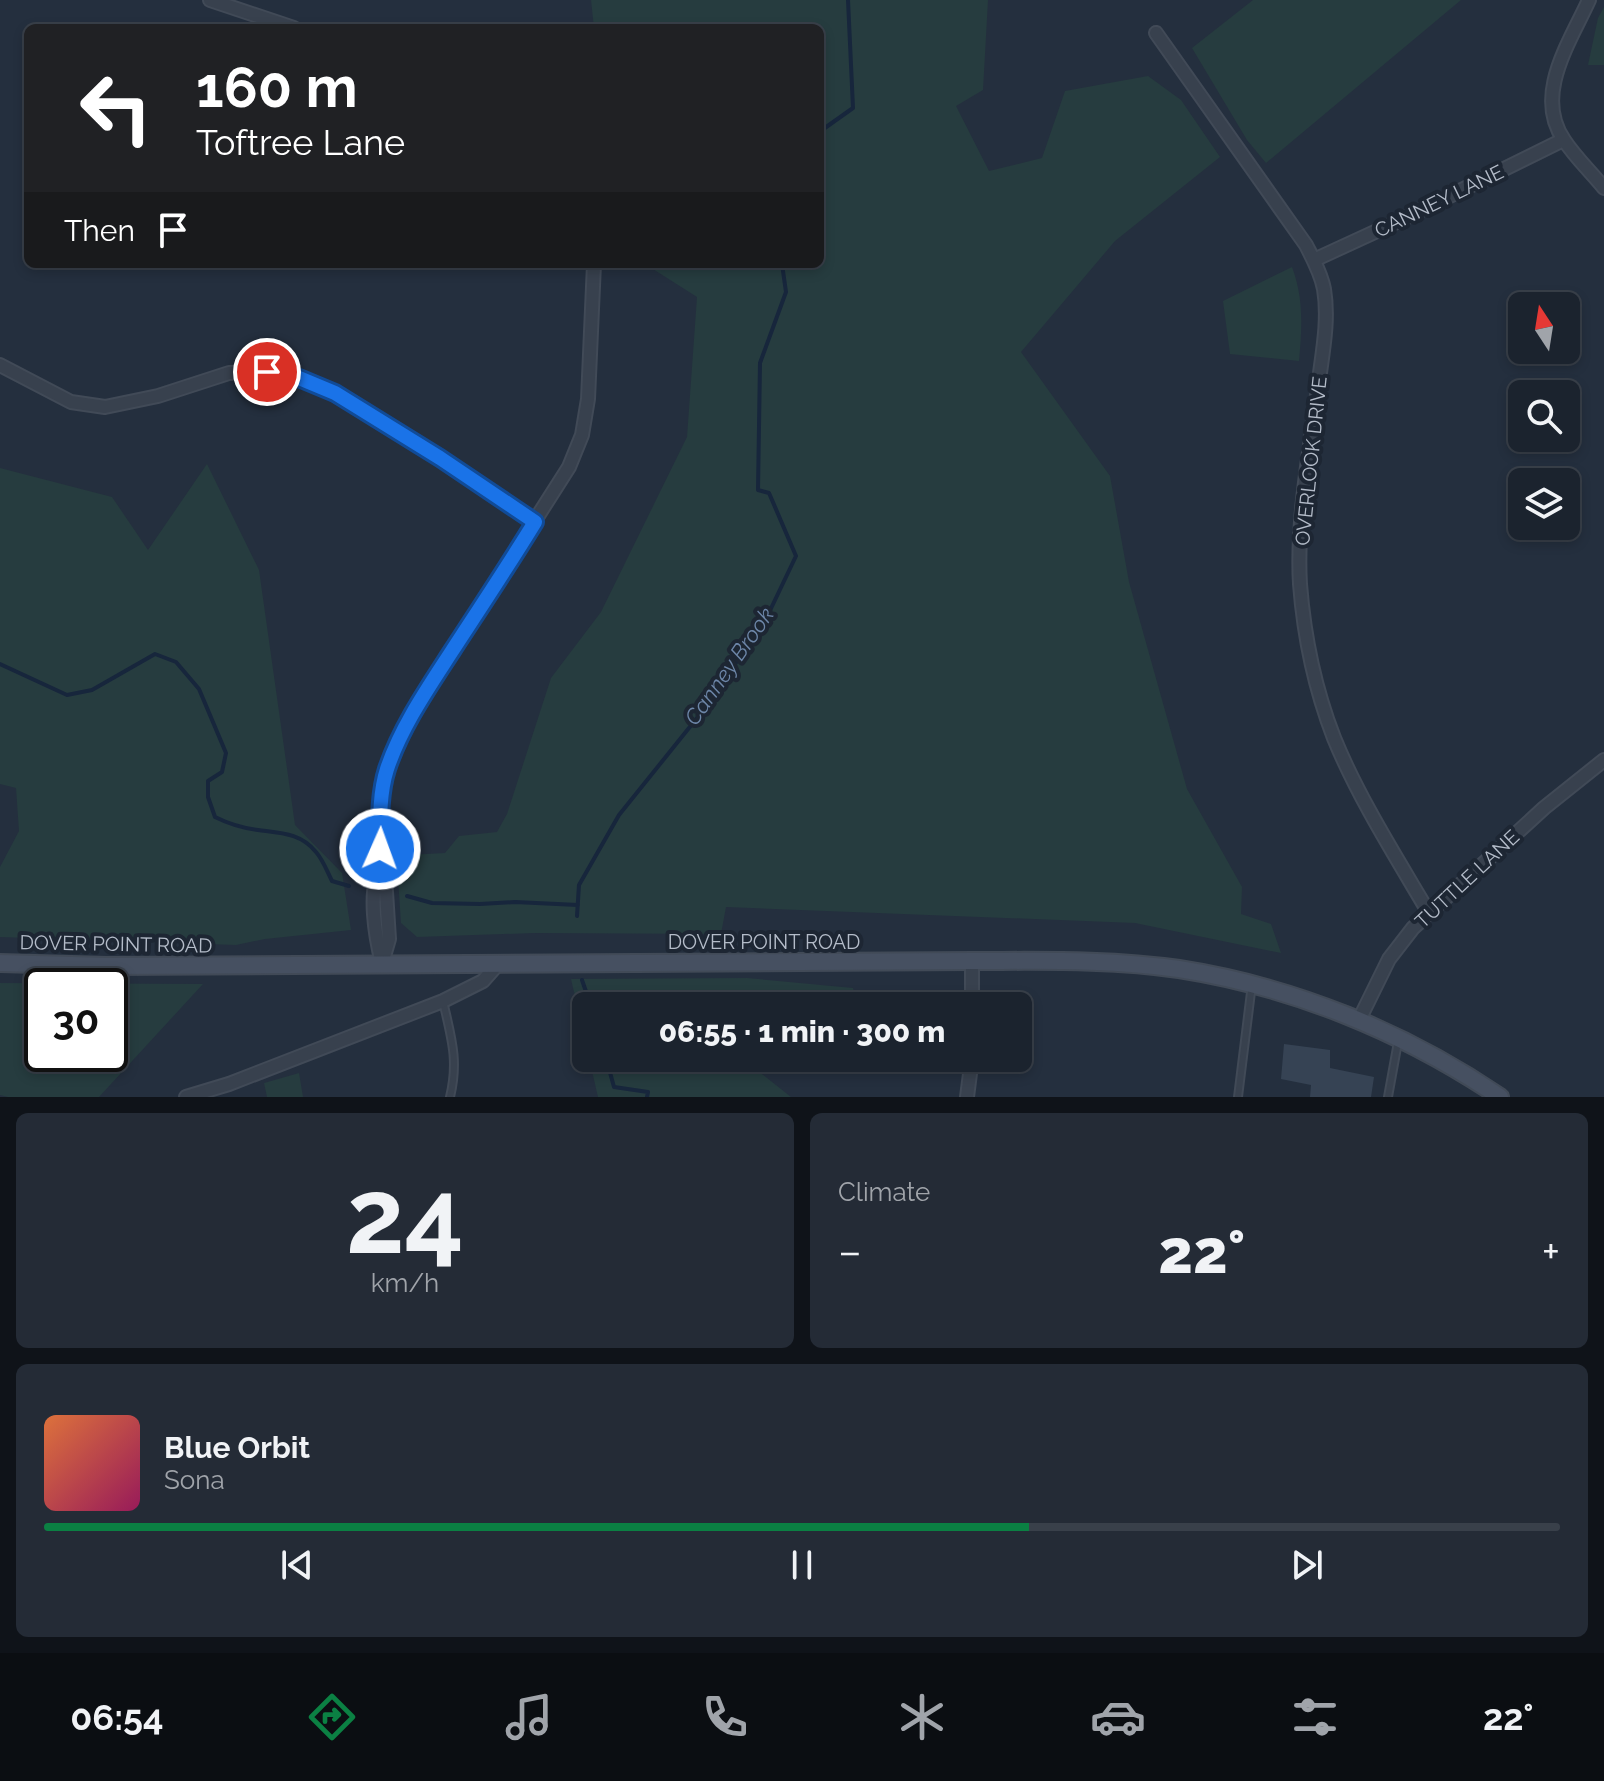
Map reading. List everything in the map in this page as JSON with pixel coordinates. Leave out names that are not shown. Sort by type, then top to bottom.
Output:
[{"type":"main road","name":"DOVER POINT ROAD","points":[[0,963],[107,966],[1073,961],[1141,965],[1179,969],[1252,984],[1359,1020],[1399,1037],[1463,1072],[1500,1097]]},
{"type":"street","points":[[210,0],[282,24]]},
{"type":"street","points":[[1589,0],[1553,84],[1552,112],[1563,140],[1604,188]]},
{"type":"street","name":"OVERLOOK DRIVE","points":[[1156,33],[1306,245],[1324,290],[1325,330],[1301,527],[1300,581],[1305,634],[1334,737],[1357,787],[1429,913]]},
{"type":"street","name":"CANNEY LANE","points":[[1314,260],[1563,140]]},
{"type":"street","points":[[382,963],[374,917],[375,876],[381,868],[382,798],[386,772],[407,723],[569,467],[582,435],[588,399],[594,268]]},
{"type":"street","points":[[0,365],[71,402],[105,407],[158,396],[229,373],[267,372],[299,378],[335,393],[535,522]]},
{"type":"street","name":"TUTTLE LANE","points":[[1359,1020],[1389,959],[1413,928],[1544,808],[1604,760]]},
{"type":"street","points":[[972,961],[972,992]]},
{"type":"street","points":[[186,1097],[242,1080],[443,1001],[483,981],[498,964]]},
{"type":"street","points":[[967,1097],[970,1072]]},
{"type":"lane","points":[[1238,1097],[1252,984]]},
{"type":"lane","points":[[443,1001],[455,1054],[455,1076],[450,1097]]},
{"type":"lane","points":[[1388,1097],[1399,1037]]},
{"type":"green space","points":[[591,0],[988,0],[983,90],[956,106],[989,171],[1042,158],[1065,91],[1148,76],[1181,100],[1220,157],[1115,241],[1021,352],[1110,476],[1129,582],[1187,789],[1242,887],[1241,914],[1271,924],[1281,953],[1135,923],[726,907],[721,934],[534,933],[417,937],[401,923],[397,864],[406,863],[408,855],[445,853],[459,836],[497,832],[507,814],[551,678],[601,612],[687,437],[697,297],[651,268],[824,268],[824,24],[594,24]]},
{"type":"green space","points":[[1253,0],[1461,0],[1266,163],[1247,140],[1192,48]]},
{"type":"green space","points":[[1604,7],[1604,65],[1588,65],[1598,18]]},
{"type":"green space","points":[[1292,267],[1300,302],[1299,361],[1230,354],[1223,301]]},
{"type":"green space","points":[[207,464],[259,570],[295,825],[342,873],[351,930],[236,945],[0,937],[0,867],[19,831],[16,788],[0,784],[0,468],[112,497],[148,550]]},
{"type":"green space","points":[[747,978],[853,988],[854,992],[574,992],[571,979]]},
{"type":"green space","points":[[0,983],[24,983],[24,1072],[122,1072],[99,1097],[0,1095]]},
{"type":"green space","points":[[128,984],[203,984],[128,1065]]},
{"type":"green space","points":[[592,1072],[759,1072],[791,1097],[598,1097]]},
{"type":"green space","points":[[299,1073],[303,1097],[267,1097],[264,1083]]},
{"type":"building","points":[[1284,1044],[1330,1050],[1330,1068],[1374,1077],[1371,1097],[1310,1097],[1311,1085],[1281,1079]]},
{"type":"waterway","name":"Canney Brook","points":[[824,129],[853,108],[848,0]]},
{"type":"waterway","name":"Canney Brook","points":[[577,916],[579,885],[619,815],[697,718],[765,621],[796,556],[769,493],[758,490],[760,363],[786,292],[783,268]]},
{"type":"waterway","points":[[0,664],[67,695],[92,690],[155,654],[176,662],[199,689],[226,753],[222,772],[208,781],[208,797],[215,817],[241,827],[297,837],[316,852],[332,881],[349,886]]},
{"type":"waterway","points":[[407,896],[432,903],[578,905]]},
{"type":"waterway","name":"Canney Brook","points":[[582,980],[586,992]]},
{"type":"waterway","name":"Canney Brook","points":[[610,1072],[614,1087],[648,1092],[647,1097]]},
{"type":"route","points":[[267,372],[299,378],[335,393],[535,522],[407,723],[386,772],[380,849]]}]
